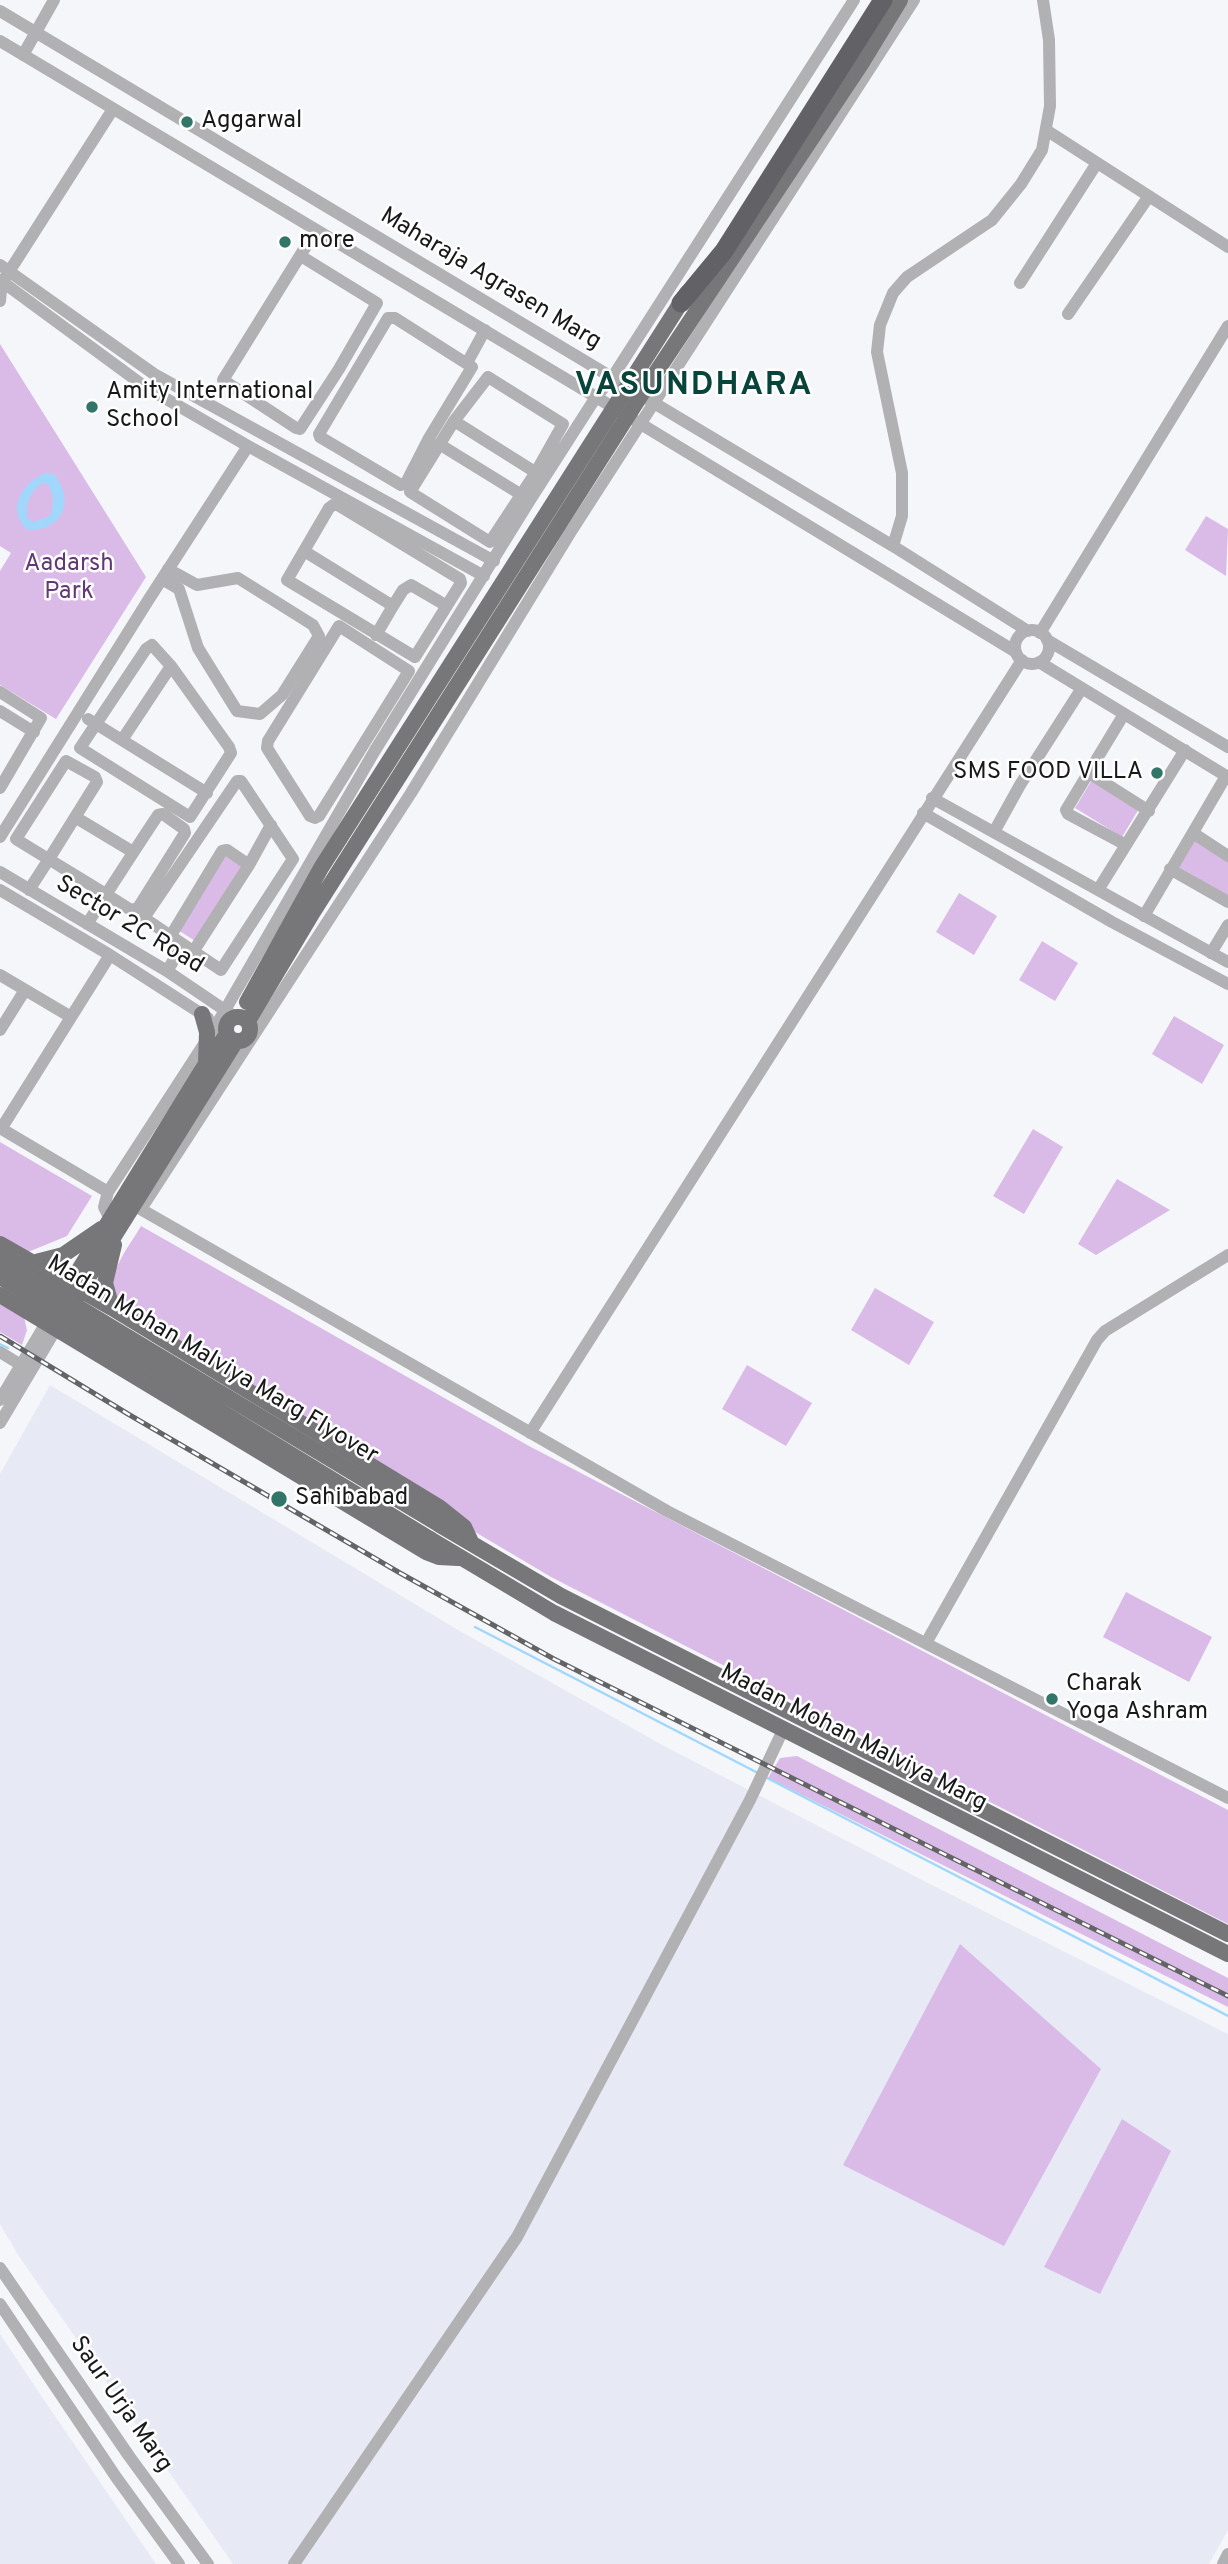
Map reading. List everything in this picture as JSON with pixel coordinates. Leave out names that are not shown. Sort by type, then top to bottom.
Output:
[{"type":"highway","points":[[681,303],[724,251],[883,0]]},
{"type":"main road","points":[[641,395],[681,303],[873,0]]},
{"type":"main road","points":[[260,1000],[641,395],[862,64],[900,0]]},
{"type":"main road","points":[[51,1326],[321,868],[628,416]]},
{"type":"main road","points":[[32,1263],[63,1255],[137,1207],[229,1025],[260,1000],[284,991]]},
{"type":"main road","points":[[202,1014],[229,1025]]},
{"type":"main road","points":[[111,1226],[106,1283],[113,1308]]},
{"type":"main road","points":[[0,1244],[113,1308],[439,1507],[464,1527],[472,1544]]},
{"type":"main road","name":"Madan Mohan Malviya Marg Flyover","points":[[0,1261],[472,1544]]},
{"type":"main road","name":"Madan Mohan Malviya Marg Flyover","points":[[0,1277],[461,1558]]},
{"type":"main road","points":[[0,1295],[426,1552],[449,1559],[461,1558]]},
{"type":"main road","name":"Madan Mohan Malviya Marg","points":[[472,1544],[561,1596],[1228,1934]]},
{"type":"main road","name":"Madan Mohan Malviya Marg","points":[[461,1558],[554,1613],[1228,1954]]},
{"type":"street","points":[[23,55],[54,0]]},
{"type":"street","points":[[111,1226],[104,1207],[107,1192],[229,1025],[368,749],[409,671],[339,626],[268,741],[267,748],[310,816],[319,816],[368,749],[431,660],[494,561],[540,475],[612,377],[853,0]]},
{"type":"street","points":[[914,0],[641,395],[570,533],[411,793],[284,991],[137,1207],[667,1511],[1228,1798]]},
{"type":"street","points":[[893,546],[902,516],[902,473],[877,352],[880,325],[893,293],[907,277],[992,220],[1021,184],[1042,149],[1050,106],[1049,40],[1043,0]]},
{"type":"street","name":"Maharaja Agrasen Marg","points":[[0,11],[1228,747]]},
{"type":"street","name":"Maharaja Agrasen Marg","points":[[0,41],[628,416],[1019,656]]},
{"type":"street","points":[[71,84],[85,62]]},
{"type":"street","points":[[0,301],[2,276],[113,108]]},
{"type":"street","points":[[1046,130],[1228,247]]},
{"type":"street","points":[[1020,283],[1097,163]]},
{"type":"street","points":[[1068,314],[1149,196]]},
{"type":"street","points":[[300,258],[337,284],[374,301],[377,306],[303,426],[296,428],[223,380],[316,230]]},
{"type":"street","points":[[2,276],[144,386],[484,576]]},
{"type":"street","points":[[2,276],[154,374],[494,561]]},
{"type":"street","points":[[388,318],[396,318],[467,363],[472,369],[429,438],[406,483],[401,485],[320,438],[320,430],[388,318]]},
{"type":"street","points":[[1038,635],[1228,326]]},
{"type":"street","points":[[467,363],[485,330]]},
{"type":"street","points":[[526,497],[489,542],[410,492],[454,421],[488,377],[563,424],[540,475]]},
{"type":"street","points":[[454,421],[540,475]]},
{"type":"street","points":[[439,444],[526,497]]},
{"type":"street","points":[[0,837],[248,446]]},
{"type":"street","points":[[338,505],[459,578],[461,583],[419,653],[413,657],[288,581],[304,551],[329,508],[338,505]]},
{"type":"street","points":[[304,551],[393,606]]},
{"type":"street","points":[[165,574],[197,586],[238,578],[313,625],[319,636],[282,695],[260,714],[237,711],[198,648],[178,589],[165,574]]},
{"type":"street","points":[[376,635],[403,590],[411,585],[447,606]]},
{"type":"street","points":[[530,1433],[923,813],[1019,656],[1016,641],[1023,633],[1038,635]]},
{"type":"street","points":[[1019,656],[1031,664],[1039,662],[1048,652],[1038,635]]},
{"type":"street","points":[[149,646],[157,648],[171,666],[231,753],[193,815],[188,817],[80,747],[149,646]]},
{"type":"street","points":[[419,653],[431,660]]},
{"type":"street","points":[[1039,662],[1227,777],[1144,916]]},
{"type":"street","points":[[122,740],[171,666]]},
{"type":"street","points":[[994,832],[1020,785],[1082,688]]},
{"type":"street","points":[[0,692],[39,716],[40,721],[0,788]]},
{"type":"street","points":[[0,712],[34,732]]},
{"type":"street","points":[[79,713],[207,793]]},
{"type":"street","points":[[1124,714],[1066,813],[1126,845]]},
{"type":"street","points":[[1098,890],[1185,750]]},
{"type":"street","points":[[29,890],[49,859],[75,817],[97,780],[67,761],[16,839],[49,859],[107,894],[131,910],[138,908],[186,831],[160,813],[134,852],[107,894],[87,924]]},
{"type":"street","points":[[1089,773],[1149,811]]},
{"type":"street","points":[[237,781],[241,781],[292,855],[292,861],[223,969],[220,970],[170,937],[144,918],[237,781]]},
{"type":"street","points":[[932,798],[1228,962]]},
{"type":"street","points":[[923,813],[1112,922],[1228,984]]},
{"type":"street","points":[[75,817],[134,852]]},
{"type":"street","points":[[167,971],[188,949],[249,865],[271,825]]},
{"type":"street","points":[[1193,833],[1228,856]]},
{"type":"street","points":[[170,937],[222,851],[227,850],[249,865]]},
{"type":"street","points":[[1170,869],[1228,902]]},
{"type":"street","name":"Sector 2C Road","points":[[0,872],[167,971],[229,1025]]},
{"type":"street","name":"Sector 2C Road","points":[[0,890],[110,955],[202,1014]]},
{"type":"street","points":[[1211,953],[1228,925]]},
{"type":"street","points":[[107,1192],[1,1128],[110,955]]},
{"type":"street","points":[[0,975],[71,1017]]},
{"type":"street","points":[[0,1030],[24,990]]},
{"type":"street","points":[[926,1643],[1097,1339],[1105,1331],[1228,1255]]},
{"type":"street","points":[[0,1400],[21,1365],[51,1326]]},
{"type":"street","points":[[0,1423],[51,1326]]},
{"type":"street","points":[[0,1352],[21,1365]]},
{"type":"street","points":[[294,2564],[517,2237],[783,1730]]},
{"type":"street","name":"Saur Urja Marg","points":[[0,2268],[129,2456],[208,2564]]},
{"type":"street","name":"Saur Urja Marg","points":[[0,2304],[116,2477],[179,2564]]},
{"type":"street","points":[[1223,2564],[1228,2554]]},
{"type":"shaded area","points":[[50,1385],[458,1630],[666,1747],[1228,2034],[1228,2530],[1209,2564],[233,2564],[18,2255],[0,2224],[0,1474]]},
{"type":"shaded area","points":[[0,2334],[44,2400],[156,2564],[0,2564]]},
{"type":"green space","name":"Aadarsh Park","points":[[0,344],[146,577],[56,719],[0,685],[0,571],[11,553],[0,546]]},
{"type":"green space","points":[[1206,516],[1228,529],[1226,576],[1185,550]]},
{"type":"green space","points":[[1093,778],[1140,807],[1122,837],[1075,808]]},
{"type":"green space","points":[[1190,836],[1228,858],[1228,896],[1174,864]]},
{"type":"green space","points":[[225,856],[242,867],[195,941],[178,930]]},
{"type":"green space","points":[[959,893],[997,916],[974,955],[936,932]]},
{"type":"green space","points":[[1042,941],[1078,963],[1055,1001],[1019,980]]},
{"type":"green space","points":[[1174,1016],[1224,1045],[1202,1084],[1152,1054]]},
{"type":"green space","points":[[1033,1129],[1063,1147],[1024,1214],[993,1196]]},
{"type":"green space","points":[[0,1142],[92,1196],[67,1236],[28,1252],[0,1249]]},
{"type":"green space","points":[[1117,1179],[1170,1210],[1096,1255],[1078,1244]]},
{"type":"green space","points":[[141,1226],[529,1446],[1228,1810],[1228,1924],[551,1577],[138,1332],[117,1306],[112,1285],[118,1264]]},
{"type":"green space","points":[[875,1288],[934,1322],[909,1365],[851,1330]]},
{"type":"green space","points":[[0,1301],[24,1317],[27,1330],[22,1345],[0,1332]]},
{"type":"green space","points":[[747,1365],[812,1403],[786,1446],[722,1409]]},
{"type":"green space","points":[[1126,1592],[1212,1637],[1189,1682],[1103,1637]]},
{"type":"green space","points":[[797,1756],[1228,1978],[1228,2007],[768,1778],[780,1758]]},
{"type":"green space","points":[[960,1944],[1101,2069],[1004,2246],[843,2165]]},
{"type":"green space","points":[[1122,2119],[1171,2151],[1100,2294],[1044,2267]]},
{"type":"water","points":[[45,473],[54,474],[64,494],[64,504],[58,519],[50,525],[28,530],[21,522],[17,506],[23,490]],"holes":[[[43,483],[49,485],[53,500],[50,516],[33,522],[28,519],[27,514],[30,498]]]},
{"type":"waterway","points":[[0,1344],[8,1348]]},
{"type":"waterway","points":[[475,1627],[758,1773]]},
{"type":"waterway","points":[[767,1778],[1228,2016]]},
{"type":"railway","points":[[0,1336],[400,1573],[554,1659],[1228,1996]]},
{"type":"place","name":"Aggarwal","points":[[187,122]]},
{"type":"place","name":"more","points":[[285,242]]},
{"type":"place","name":"Amity International School","points":[[92,407]]},
{"type":"place","name":"SMS FOOD VILLA","points":[[1157,773]]},
{"type":"place","name":"Sahibabad","points":[[279,1499]]},
{"type":"place","name":"Charak Yoga Ashram","points":[[1052,1699]]},
{"type":"district","name":"VASUNDHARA","points":[[694,388]]}]
